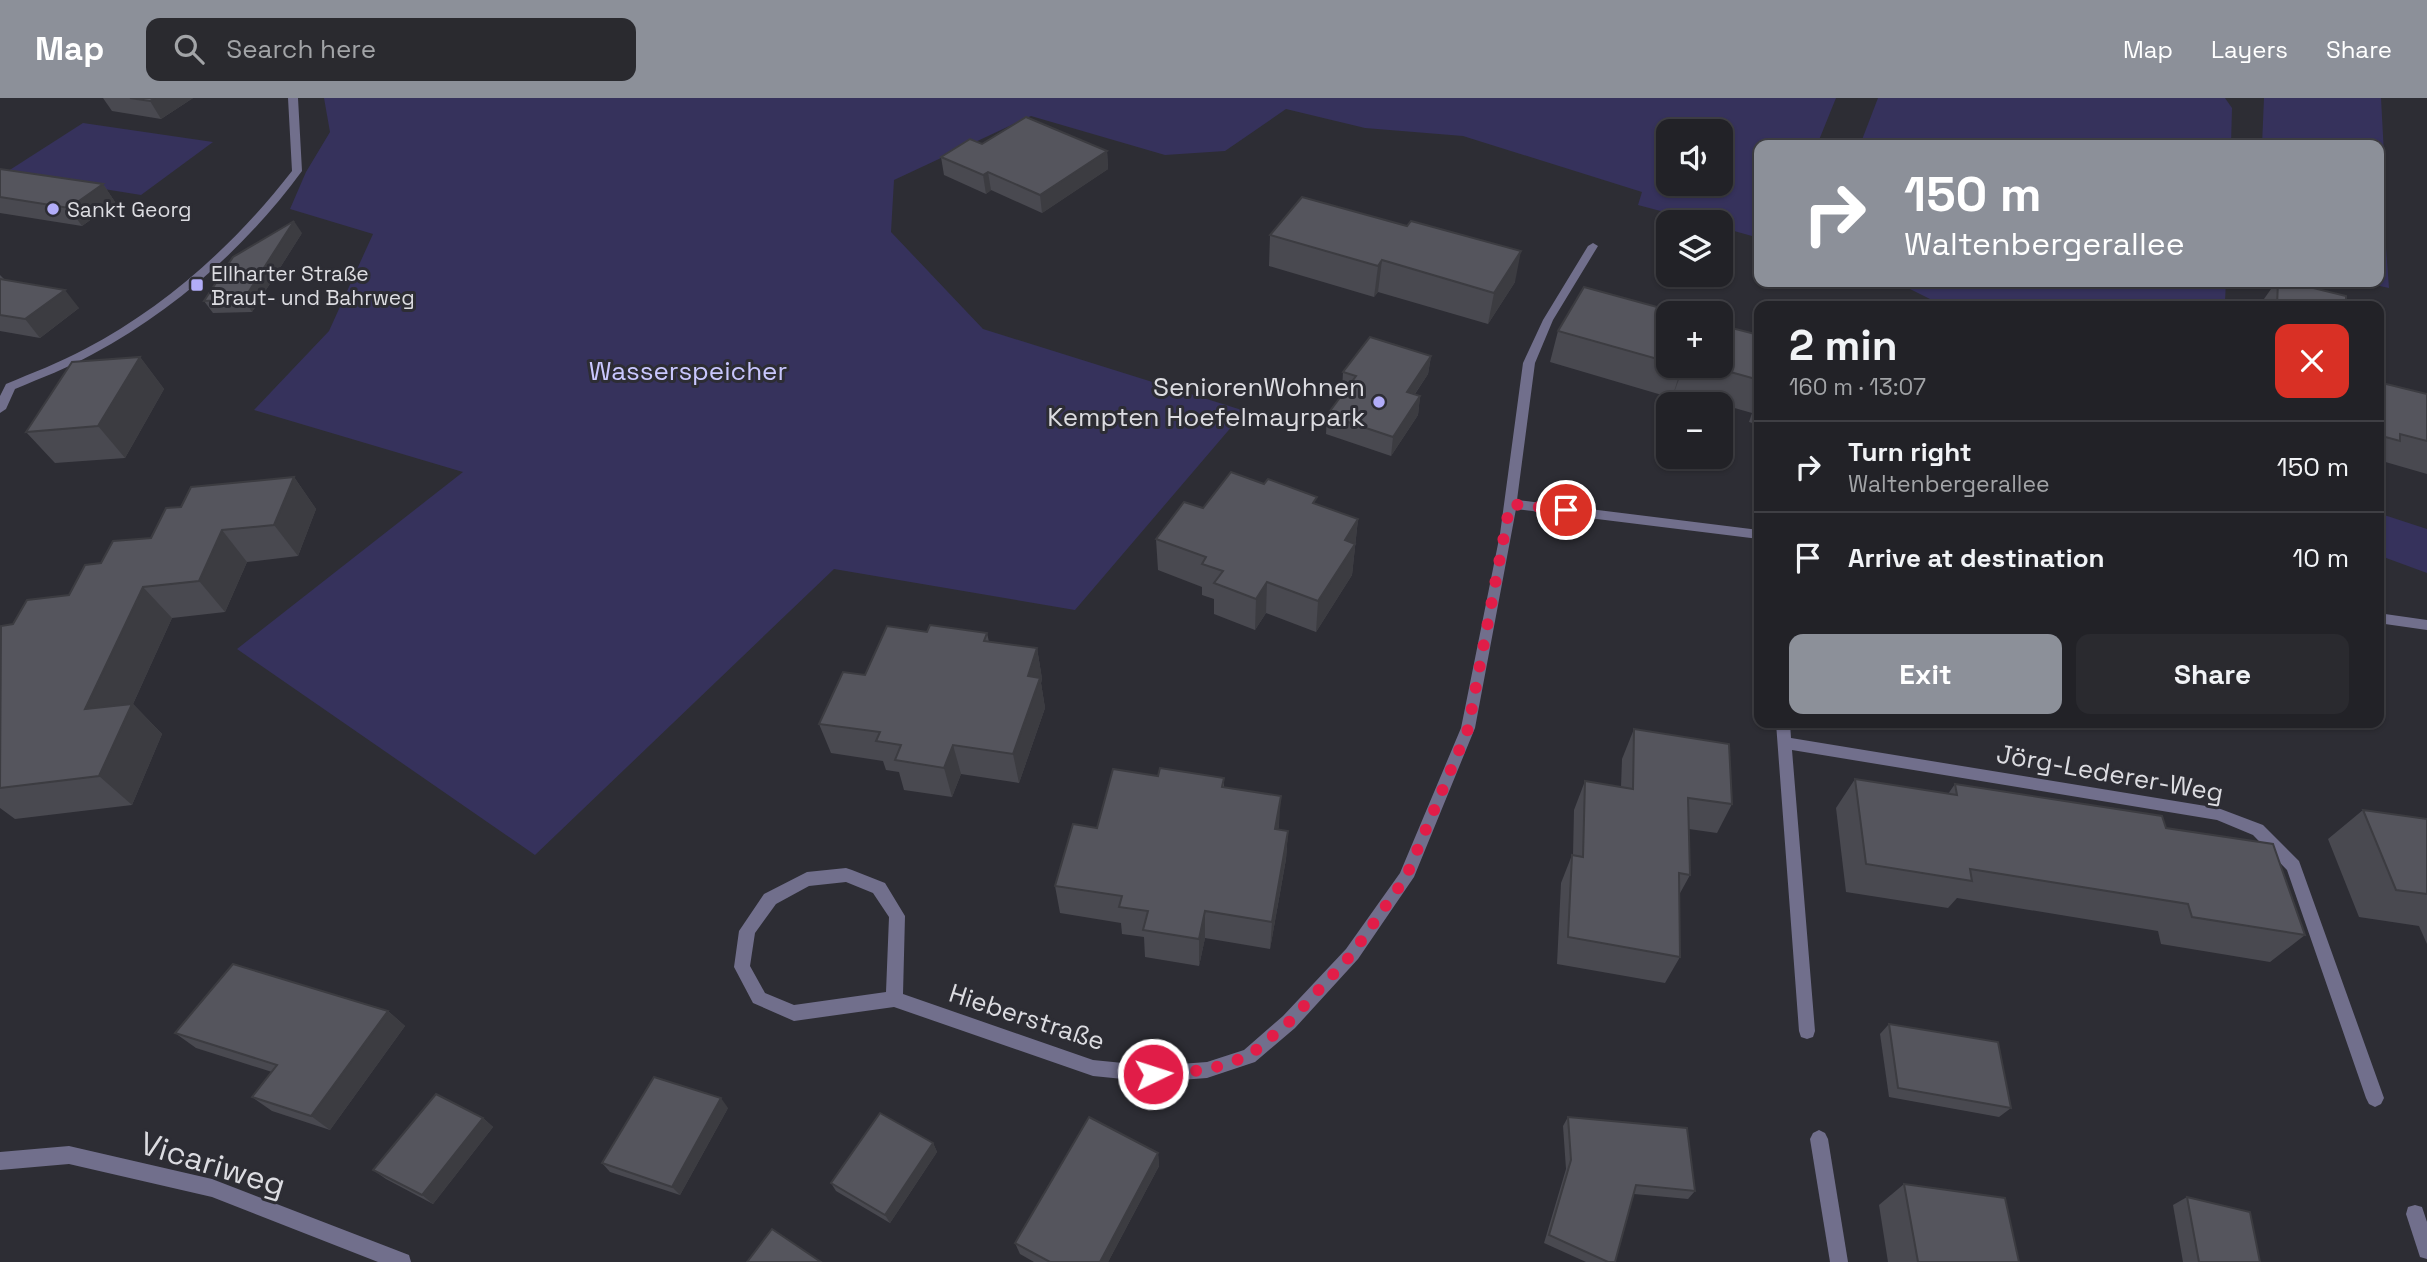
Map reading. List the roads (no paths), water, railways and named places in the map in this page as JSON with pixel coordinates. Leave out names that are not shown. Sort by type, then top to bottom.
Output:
[{"type":"street","points":[[0,409],[5,385],[97,348],[143,318],[232,245],[268,208],[297,171],[293,98]]},
{"type":"street","name":"Hieberstraße","points":[[894,999],[897,916],[879,888],[846,875],[807,879],[770,899],[747,931],[742,967],[759,998],[794,1013],[894,999],[1093,1068],[1153,1074],[1207,1070],[1249,1056],[1289,1022],[1352,954],[1406,877],[1468,729],[1510,504],[1529,363],[1548,320],[1593,246]]},
{"type":"street","points":[[1510,504],[1754,534]]},
{"type":"street","points":[[2384,619],[2427,625]]},
{"type":"street","points":[[1783,728],[1807,1031]]},
{"type":"street","name":"Jörg-Lederer-Weg","points":[[1784,743],[2218,814],[2258,830],[2293,866],[2375,1098]]},
{"type":"street","points":[[1819,1139],[1839,1262]]},
{"type":"street","name":"Vicariweg","points":[[0,1161],[69,1155],[212,1188],[402,1262]]},
{"type":"street","points":[[2415,1214],[2427,1250]]},
{"type":"place","name":"Sankt Georg","points":[[53,209]]},
{"type":"place","name":"Ellharter Straße Braut- und Bahrweg","points":[[197,285]]},
{"type":"place","name":"SeniorenWohnen Kempten Hoefelmayrpark","points":[[1379,402]]},
{"type":"park label","name":"Wasserspeicher","points":[[688,371]]}]
